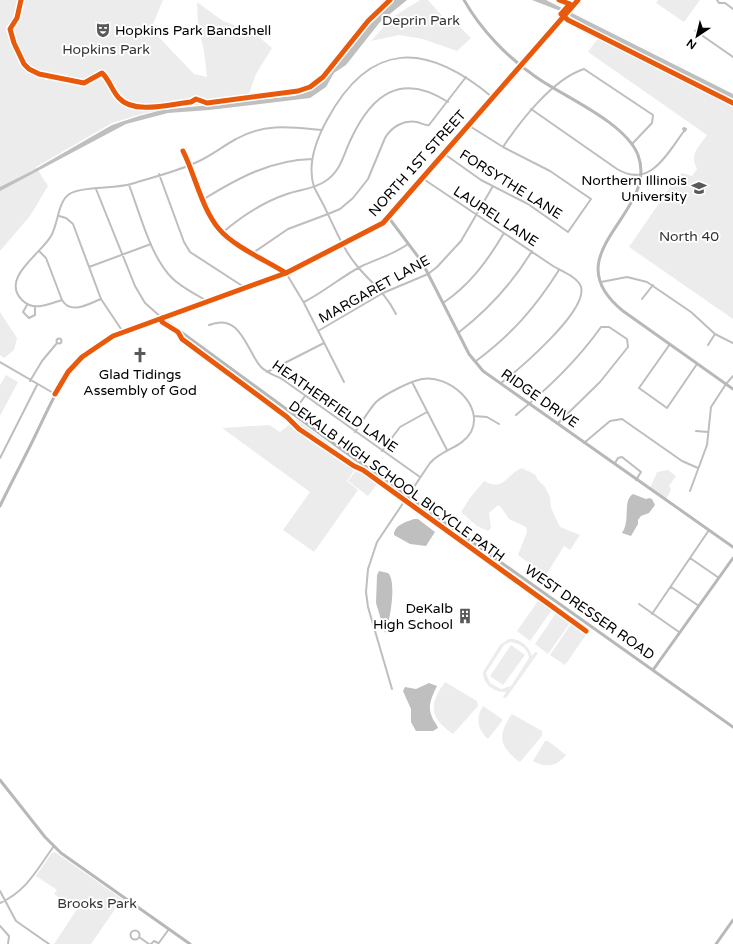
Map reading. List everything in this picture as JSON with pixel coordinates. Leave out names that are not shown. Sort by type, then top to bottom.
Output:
[{"type":"street","points":[[464,0],[476,18],[520,65],[619,130],[632,144],[640,159],[641,175],[637,195],[602,248],[599,265],[601,282],[607,294],[616,305],[733,389]]},
{"type":"street","name":"NORTH 1ST STREET","points":[[0,506],[55,394],[68,372],[86,353],[102,342],[123,332],[247,289],[286,273],[375,228],[389,218],[443,153],[578,0]]},
{"type":"street","points":[[717,0],[719,3],[724,1],[733,9]]},
{"type":"street","points":[[695,32],[698,28],[700,34],[733,57]]},
{"type":"street","points":[[396,314],[383,293],[358,268],[343,244],[314,187],[312,159],[322,130],[332,110],[353,81],[366,70],[382,62],[400,58],[420,58],[444,66],[466,77],[492,97]]},
{"type":"street","points":[[468,125],[503,147],[531,109],[553,88],[580,70],[586,69],[653,115],[653,119],[642,136],[632,144]]},
{"type":"street","points":[[253,253],[272,238],[288,229],[328,214],[347,204],[363,187],[370,175],[385,138],[392,129],[408,122],[429,126],[466,77]]},
{"type":"street","points":[[222,233],[247,213],[264,203],[290,193],[314,187],[328,179],[337,170],[355,131],[374,103],[381,96],[392,90],[409,87],[431,92],[448,102]]},
{"type":"street","points":[[531,109],[621,172],[641,175],[660,164],[684,131]]},
{"type":"street","points":[[62,300],[44,306],[35,307],[27,304],[17,293],[17,278],[20,271],[40,252],[53,232],[63,202],[69,194],[77,191],[129,185],[190,165],[243,135],[260,129],[284,126],[322,130]]},
{"type":"street","name":"FORSYTHE LANE","points":[[443,153],[493,186],[528,204],[568,232],[592,199],[550,171],[503,147]]},
{"type":"street","points":[[184,151],[212,220],[222,233],[286,273],[304,303],[344,382]]},
{"type":"street","points":[[204,200],[228,184],[255,171],[283,163],[312,159]]},
{"type":"street","points":[[159,174],[184,242],[190,252],[247,289]]},
{"type":"street","name":"LAUREL LANE","points":[[422,178],[578,282],[582,288],[581,296],[568,317],[549,341],[528,361],[501,383]]},
{"type":"street","points":[[129,185],[159,261],[168,274],[180,285],[209,302]]},
{"type":"street","name":"MARGARET LANE","points":[[318,331],[383,293],[428,274],[453,251],[493,186]]},
{"type":"street","points":[[96,189],[139,294],[150,308],[162,318]]},
{"type":"street","points":[[59,216],[66,218],[72,224],[101,299],[123,332]]},
{"type":"street","name":"RIDGE DRIVE","points":[[389,218],[409,243],[428,274],[458,333],[475,362],[483,371],[733,547]]},
{"type":"street","points":[[443,303],[460,290],[479,271],[504,233]]},
{"type":"street","points":[[304,303],[327,290],[358,268],[390,255],[409,243]]},
{"type":"street","points":[[89,267],[151,244]]},
{"type":"street","points":[[458,333],[486,311],[504,292],[532,251]]},
{"type":"street","points":[[40,252],[46,258],[62,300],[67,306],[74,308],[101,299]]},
{"type":"street","points":[[475,362],[520,324],[538,302],[559,270]]},
{"type":"street","points":[[601,282],[627,277],[641,279],[653,285],[691,312],[715,334],[733,343]]},
{"type":"street","points":[[642,300],[653,285]]},
{"type":"street","points":[[27,304],[23,312],[29,318],[35,315],[35,307]]},
{"type":"street","name":"WEST DRESSER ROAD","points":[[162,318],[292,413],[733,727]]},
{"type":"street","name":"HEATHERFIELD LANE","points":[[209,324],[219,322],[235,327],[242,334],[255,359],[267,372],[305,396],[381,451],[420,477]]},
{"type":"street","points":[[516,416],[563,374],[603,326],[609,327],[626,339],[628,347],[610,371],[583,401],[557,423]]},
{"type":"street","points":[[708,345],[715,334]]},
{"type":"street","points":[[30,381],[42,361],[58,343]]},
{"type":"street","name":"MARGARET LANE","points":[[267,372],[324,343]]},
{"type":"street","points":[[670,344],[639,388],[667,408],[697,364]]},
{"type":"street","points":[[0,362],[30,381],[55,394]]},
{"type":"street","points":[[690,491],[704,453],[712,407],[726,384],[733,376]]},
{"type":"street","points":[[355,432],[379,400],[412,382],[431,378],[448,383],[465,398],[474,416],[474,424],[468,436],[459,445],[447,450],[433,459],[420,477],[377,542],[369,563],[367,576],[368,607],[392,689]]},
{"type":"street","points":[[412,382],[447,450]]},
{"type":"street","points":[[0,458],[37,385]]},
{"type":"street","points":[[292,413],[305,396]]},
{"type":"street","points":[[381,451],[400,427],[427,412]]},
{"type":"street","points":[[474,416],[487,417],[499,424]]},
{"type":"street","points":[[584,443],[610,421],[622,419],[682,460],[698,468]]},
{"type":"street","points":[[696,431],[708,432]]},
{"type":"street","points":[[614,464],[621,457],[639,469],[641,473],[636,480]]},
{"type":"street","points":[[652,614],[710,530]]},
{"type":"street","points":[[690,558],[719,578]]},
{"type":"street","points":[[653,670],[733,558]]},
{"type":"street","points":[[671,587],[699,606]]},
{"type":"street","points":[[638,604],[680,633]]},
{"type":"street","points":[[0,780],[54,846],[67,857],[190,944]]},
{"type":"street","points":[[0,903],[24,887],[54,846]]},
{"type":"street","points":[[0,891],[16,921],[49,944]]},
{"type":"street","points":[[716,944],[733,920]]},
{"type":"street","points":[[0,926],[9,936],[8,944]]},
{"type":"street","points":[[138,937],[133,939],[130,934],[136,931],[138,937],[150,944],[155,941],[158,944],[169,929]]},
{"type":"green space","name":"Hopkins Park","points":[[0,0],[163,0],[151,29],[194,74],[207,77],[204,51],[198,26],[197,2],[223,21],[253,32],[272,48],[256,74],[248,97],[145,113],[112,123],[36,167],[48,186],[30,216],[0,251]]},
{"type":"green space","name":"Deprin Park","points":[[420,0],[428,0],[451,26],[456,23],[471,38],[457,51],[423,39],[399,35],[371,41],[393,17]]},
{"type":"green space","points":[[658,0],[700,0],[684,22],[656,3]]},
{"type":"green space","name":"North 40","points":[[601,34],[733,100],[733,319],[629,247],[677,177],[682,173],[692,176],[697,169],[694,155],[707,135],[588,52]]},
{"type":"green space","points":[[0,312],[17,338],[14,350],[4,358],[0,355]]},
{"type":"green space","points":[[6,375],[18,382],[0,416],[0,385]]},
{"type":"green space","points":[[296,419],[358,465],[347,481],[358,490],[314,552],[283,530],[310,492],[222,428],[269,425],[280,432]]},
{"type":"green space","points":[[522,468],[536,475],[537,479],[545,487],[550,497],[551,508],[560,527],[580,535],[570,550],[564,546],[546,575],[518,555],[527,532],[526,527],[509,519],[500,506],[497,506],[489,513],[491,528],[488,531],[477,526],[461,512],[484,481],[491,484],[501,483]]},
{"type":"green space","points":[[357,469],[378,483],[368,496],[348,481]]},
{"type":"green space","points":[[668,470],[676,476],[669,486],[671,490],[666,499],[650,488],[657,472]]},
{"type":"green space","points":[[538,601],[552,610],[530,641],[517,631]]},
{"type":"green space","points":[[556,613],[570,623],[548,654],[535,644]]},
{"type":"green space","points":[[571,624],[586,635],[565,665],[550,655]]},
{"type":"green space","points":[[509,639],[513,639],[524,643],[531,652],[532,656],[535,652],[538,653],[506,698],[503,697],[506,692],[493,689],[487,684],[483,677],[483,672],[500,645]],"holes":[[[510,642],[520,645],[525,649],[529,658],[511,686],[501,689],[490,683],[486,673],[504,645]]]},
{"type":"green space","points":[[511,645],[525,655],[503,685],[490,676]]},
{"type":"green space","points":[[445,682],[477,701],[478,706],[453,734],[440,722],[434,711],[436,698]]},
{"type":"green space","points":[[483,706],[502,719],[488,739],[480,728],[478,719]]},
{"type":"green space","points":[[512,714],[542,731],[542,736],[520,762],[508,751],[502,740],[504,728]]},
{"type":"green space","points":[[545,741],[548,741],[566,755],[559,762],[551,765],[542,765],[533,761]]},
{"type":"green space","name":"Brooks Park","points":[[55,852],[122,899],[91,944],[54,944],[79,906],[75,903],[73,907],[54,894],[57,890],[36,876],[51,854]]},
{"type":"shaded area","points":[[394,0],[407,0],[380,22],[346,65],[334,73],[326,87],[310,98],[209,110],[168,113],[126,124],[0,191],[0,187],[32,171],[112,125],[139,116],[162,110],[294,96],[307,92],[332,70],[372,21]]},
{"type":"shaded area","points":[[532,0],[546,0],[733,94],[733,100],[601,34],[563,12]]},
{"type":"shaded area","points":[[633,494],[646,499],[652,499],[655,505],[649,513],[641,516],[631,536],[622,533],[625,528],[628,501]]},
{"type":"shaded area","points":[[414,519],[418,519],[435,532],[426,546],[410,544],[394,535],[398,526]]},
{"type":"shaded area","points":[[379,571],[388,573],[391,577],[392,584],[391,611],[385,633],[376,603],[377,575]]},
{"type":"shaded area","points":[[429,683],[437,686],[433,694],[430,709],[438,728],[433,731],[416,731],[411,722],[411,709],[403,691],[405,687],[416,689]]},
{"type":"cycle path","points":[[21,0],[17,18],[10,29],[14,43],[24,64],[29,69],[39,74],[84,83],[102,73],[107,78],[114,92],[119,98],[126,103],[143,107],[191,102],[196,99],[207,103],[298,91],[310,87],[323,77],[368,21],[390,0]]},
{"type":"cycle path","points":[[559,0],[570,4],[561,14],[568,20],[733,103]]},
{"type":"cycle path","points":[[55,394],[68,372],[82,357],[113,336],[286,273],[383,223],[578,0]]},
{"type":"cycle path","points":[[183,151],[203,202],[219,229],[241,247],[286,273]]},
{"type":"cycle path","name":"DEKALB HIGH SCHOOL BICYCLE PATH","points":[[162,318],[162,322],[178,332],[182,339],[287,417],[299,429],[354,466],[363,470],[586,631]]},
{"type":"place","name":"Hopkins Park Bandshell","points":[[103,30]]},
{"type":"place","name":"Northern Illinois University","points":[[699,188]]},
{"type":"place","name":"Glad Tidings Assembly of God","points":[[140,355]]},
{"type":"place","name":"DeKalb High School","points":[[465,616]]}]
